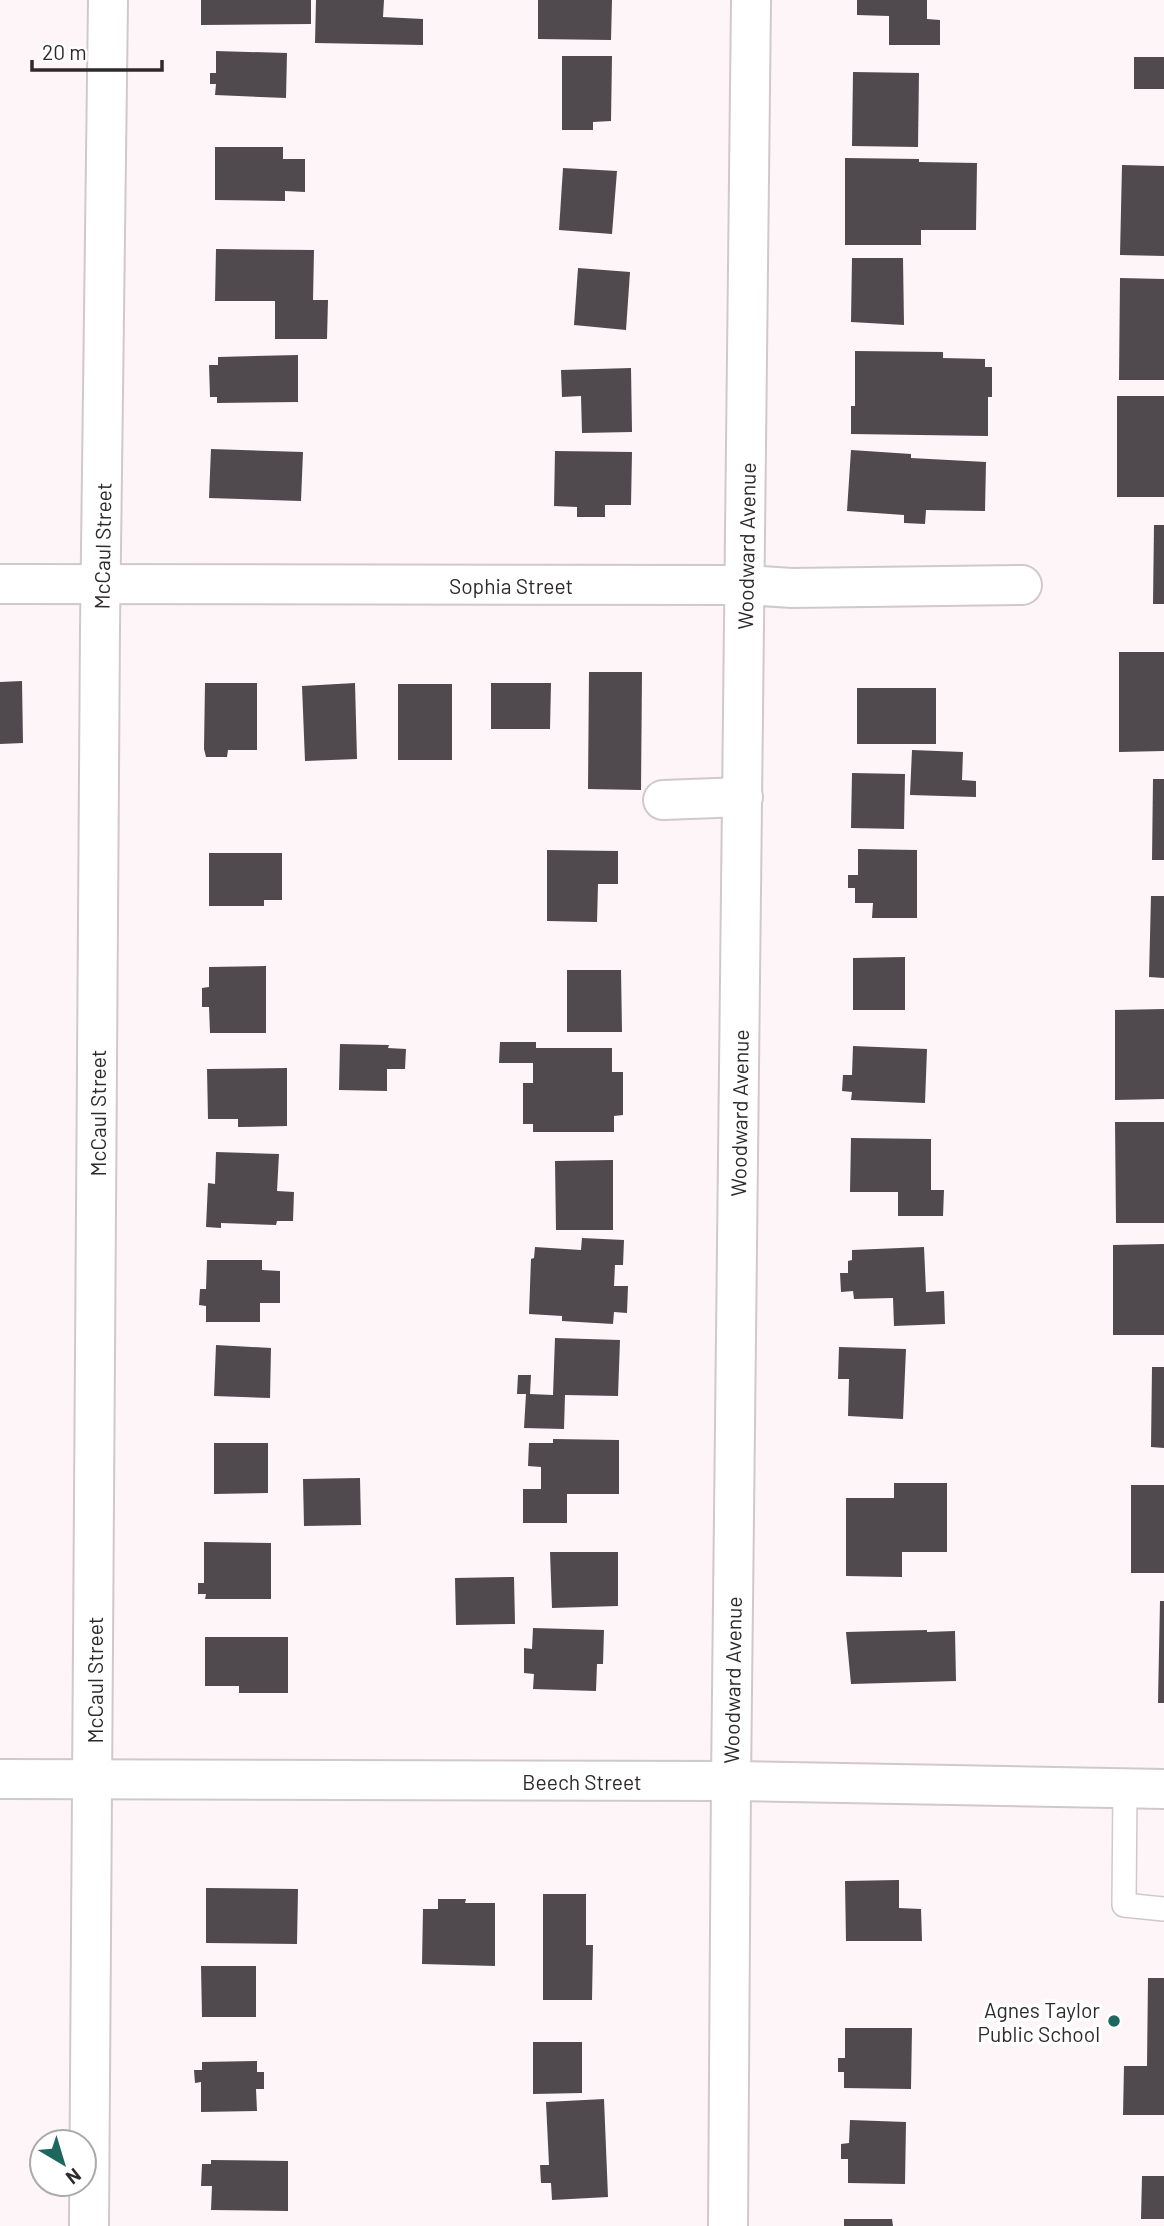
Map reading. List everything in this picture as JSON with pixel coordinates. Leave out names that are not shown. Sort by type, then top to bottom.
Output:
[{"type":"street","name":"McCaul Street","points":[[89,2226],[108,0]]},
{"type":"street","name":"Woodward Avenue","points":[[728,2226],[751,0]]},
{"type":"street","name":"Sophia Street","points":[[0,584],[745,585],[792,588],[1022,585]]},
{"type":"street","points":[[663,800],[743,797]]},
{"type":"street","name":"Beech Street","points":[[0,1779],[731,1781],[1164,1789]]},
{"type":"lane","points":[[1125,1788],[1124,1905],[1164,1909]]},
{"type":"building","points":[[201,0],[311,0],[311,24],[201,25]]},
{"type":"building","points":[[316,0],[384,0],[383,17],[423,19],[423,45],[315,43]]},
{"type":"building","points":[[538,0],[612,0],[611,40],[538,39]]},
{"type":"building","points":[[857,0],[927,0],[927,19],[940,20],[940,45],[889,45],[889,16],[857,15]]},
{"type":"building","points":[[216,51],[287,53],[286,98],[215,95],[216,84],[210,84],[210,73],[216,73]]},
{"type":"building","points":[[562,56],[612,56],[611,121],[593,122],[593,130],[562,130]]},
{"type":"building","points":[[1134,57],[1164,57],[1164,89],[1134,89]]},
{"type":"building","points":[[853,72],[919,73],[918,147],[852,146]]},
{"type":"building","points":[[215,147],[283,147],[283,159],[305,159],[305,192],[285,191],[285,201],[215,200]]},
{"type":"building","points":[[845,158],[977,163],[976,230],[921,230],[921,245],[845,245]]},
{"type":"building","points":[[1122,165],[1164,166],[1164,256],[1120,255]]},
{"type":"building","points":[[563,168],[617,171],[612,234],[559,230]]},
{"type":"building","points":[[216,249],[314,250],[313,300],[328,300],[327,339],[275,339],[275,301],[215,301]]},
{"type":"building","points":[[852,258],[903,258],[904,325],[851,322]]},
{"type":"building","points":[[578,268],[630,272],[626,330],[574,325]]},
{"type":"building","points":[[1120,278],[1164,279],[1164,380],[1119,380]]},
{"type":"building","points":[[855,351],[943,352],[943,358],[985,359],[985,367],[992,367],[992,397],[988,397],[988,436],[851,434],[851,406],[855,406]]},
{"type":"building","points":[[298,355],[298,402],[217,403],[217,397],[210,397],[209,365],[218,365],[218,357]]},
{"type":"building","points":[[631,368],[632,432],[582,433],[581,396],[562,397],[561,370]]},
{"type":"building","points":[[1117,396],[1164,396],[1164,497],[1117,497]]},
{"type":"building","points":[[211,449],[303,452],[301,501],[209,498]]},
{"type":"building","points":[[851,450],[911,454],[911,458],[986,462],[985,511],[926,510],[925,524],[904,523],[904,515],[847,511]]},
{"type":"building","points":[[555,451],[632,452],[631,505],[605,505],[605,517],[577,517],[577,507],[554,506]]},
{"type":"building","points":[[1154,525],[1164,525],[1164,604],[1153,604]]},
{"type":"building","points":[[1119,652],[1164,652],[1164,751],[1119,752]]},
{"type":"building","points":[[589,672],[642,672],[641,790],[588,789]]},
{"type":"building","points":[[22,681],[23,743],[0,744],[0,682]]},
{"type":"building","points":[[205,683],[257,683],[257,750],[228,750],[227,757],[206,757]]},
{"type":"building","points":[[355,683],[357,759],[305,761],[302,686]]},
{"type":"building","points":[[491,683],[551,683],[550,729],[491,729]]},
{"type":"building","points":[[398,684],[452,684],[452,760],[398,760]]},
{"type":"building","points":[[857,688],[936,688],[936,744],[857,744]]},
{"type":"building","points":[[912,750],[963,752],[962,780],[976,781],[976,797],[910,795]]},
{"type":"building","points":[[852,773],[905,774],[904,829],[851,828]]},
{"type":"building","points":[[1153,779],[1164,779],[1164,860],[1152,860]]},
{"type":"building","points":[[858,849],[917,850],[917,918],[872,918],[873,903],[855,903],[855,888],[848,888],[848,875],[858,875]]},
{"type":"building","points":[[547,850],[618,851],[618,884],[598,884],[597,922],[547,921]]},
{"type":"building","points":[[209,853],[282,853],[282,900],[264,900],[264,906],[209,906]]},
{"type":"building","points":[[1151,896],[1164,896],[1164,978],[1149,977]]},
{"type":"building","points":[[905,957],[905,1010],[853,1010],[853,958]]},
{"type":"building","points":[[266,966],[266,1033],[210,1033],[209,1007],[202,1007],[202,988],[209,987],[209,967]]},
{"type":"building","points":[[567,970],[621,970],[622,1032],[567,1032]]},
{"type":"building","points":[[1164,1009],[1164,1099],[1115,1100],[1115,1010]]},
{"type":"building","points":[[500,1042],[536,1042],[536,1048],[612,1048],[612,1072],[623,1072],[623,1115],[614,1116],[614,1132],[533,1132],[533,1124],[523,1124],[523,1083],[533,1083],[533,1063],[499,1063]]},
{"type":"building","points":[[340,1044],[389,1045],[388,1048],[406,1049],[405,1069],[387,1069],[387,1091],[339,1090]]},
{"type":"building","points":[[853,1046],[927,1049],[925,1103],[851,1100],[852,1092],[842,1091],[843,1075],[852,1075]]},
{"type":"building","points":[[287,1068],[287,1126],[238,1127],[238,1119],[208,1119],[207,1069]]},
{"type":"building","points":[[1115,1122],[1164,1122],[1164,1223],[1116,1223]]},
{"type":"building","points":[[851,1138],[931,1139],[931,1190],[944,1190],[943,1216],[898,1216],[898,1192],[850,1192]]},
{"type":"building","points":[[216,1152],[279,1154],[277,1191],[294,1192],[293,1221],[277,1221],[276,1225],[221,1223],[221,1228],[206,1227],[208,1183],[215,1184]]},
{"type":"building","points":[[613,1160],[613,1230],[556,1230],[555,1161]]},
{"type":"building","points":[[582,1238],[624,1240],[623,1265],[615,1265],[614,1286],[628,1286],[627,1313],[614,1312],[613,1324],[562,1321],[562,1316],[529,1314],[531,1259],[534,1258],[535,1247],[581,1250]]},
{"type":"building","points":[[1164,1244],[1164,1335],[1113,1335],[1113,1245]]},
{"type":"building","points":[[924,1247],[926,1292],[944,1291],[945,1324],[894,1326],[893,1298],[854,1299],[853,1291],[841,1292],[840,1273],[848,1273],[852,1250]]},
{"type":"building","points":[[207,1260],[262,1260],[262,1270],[280,1271],[280,1303],[260,1303],[260,1322],[206,1322],[206,1306],[199,1305],[200,1289],[206,1289]]},
{"type":"building","points":[[555,1338],[620,1340],[618,1396],[565,1395],[564,1429],[524,1428],[526,1394],[517,1394],[518,1375],[531,1375],[530,1394],[553,1395]]},
{"type":"building","points":[[216,1345],[271,1348],[270,1398],[214,1396]]},
{"type":"building","points":[[839,1347],[906,1349],[903,1419],[848,1416],[849,1379],[838,1379]]},
{"type":"building","points":[[1152,1367],[1164,1367],[1164,1448],[1151,1447]]},
{"type":"building","points":[[553,1439],[619,1440],[619,1494],[567,1494],[567,1523],[523,1523],[523,1489],[541,1489],[541,1467],[528,1466],[529,1443],[553,1443]]},
{"type":"building","points":[[214,1443],[268,1443],[268,1493],[214,1494]]},
{"type":"building","points":[[360,1478],[361,1525],[304,1526],[303,1479]]},
{"type":"building","points":[[894,1483],[947,1483],[947,1552],[902,1552],[902,1577],[846,1576],[846,1498],[894,1498]]},
{"type":"building","points":[[1131,1485],[1164,1485],[1164,1573],[1131,1573]]},
{"type":"building","points":[[204,1542],[271,1543],[271,1599],[205,1599],[206,1594],[198,1594],[198,1583],[204,1583]]},
{"type":"building","points":[[550,1552],[618,1552],[618,1606],[552,1608]]},
{"type":"building","points":[[514,1577],[515,1624],[456,1625],[455,1578]]},
{"type":"building","points":[[1160,1601],[1164,1601],[1164,1703],[1158,1703]]},
{"type":"building","points":[[533,1628],[604,1630],[603,1664],[597,1664],[596,1691],[533,1689],[534,1674],[524,1673],[524,1648],[532,1649]]},
{"type":"building","points":[[955,1631],[956,1681],[851,1684],[846,1632]]},
{"type":"building","points":[[205,1637],[288,1637],[288,1693],[239,1693],[239,1686],[205,1686]]},
{"type":"building","points":[[899,1880],[899,1908],[921,1909],[922,1941],[846,1941],[845,1881]]},
{"type":"building","points":[[206,1888],[298,1889],[297,1944],[206,1943]]},
{"type":"building","points":[[543,1894],[586,1894],[586,1945],[593,1945],[592,2000],[543,2000]]},
{"type":"building","points":[[438,1899],[466,1899],[465,1903],[495,1903],[495,1966],[422,1964],[423,1909],[438,1909]]},
{"type":"building","points":[[201,1966],[256,1966],[256,2017],[202,2017]]},
{"type":"building","points":[[1148,1978],[1164,1978],[1164,2115],[1123,2115],[1124,2066],[1147,2066]]},
{"type":"building","points":[[845,2028],[912,2028],[911,2089],[844,2088],[844,2072],[838,2072],[838,2058],[845,2058]]},
{"type":"building","points":[[533,2042],[582,2042],[582,2093],[533,2094]]},
{"type":"building","points":[[257,2061],[257,2072],[264,2072],[264,2089],[256,2089],[257,2111],[201,2112],[201,2082],[195,2083],[194,2070],[202,2070],[202,2062]]},
{"type":"building","points":[[604,2099],[608,2197],[552,2200],[551,2183],[541,2183],[540,2165],[549,2165],[546,2102]]},
{"type":"building","points":[[850,2120],[906,2122],[905,2184],[848,2183],[848,2159],[841,2159],[841,2144],[849,2143]]},
{"type":"building","points":[[211,2160],[288,2161],[288,2211],[211,2210],[212,2186],[201,2186],[202,2164],[211,2164]]},
{"type":"building","points":[[1142,2176],[1164,2176],[1164,2219],[1141,2219]]},
{"type":"building","points":[[844,2219],[892,2219],[893,2226],[844,2226]]},
{"type":"place","name":"Agnes Taylor Public School","points":[[1114,2021]]}]
